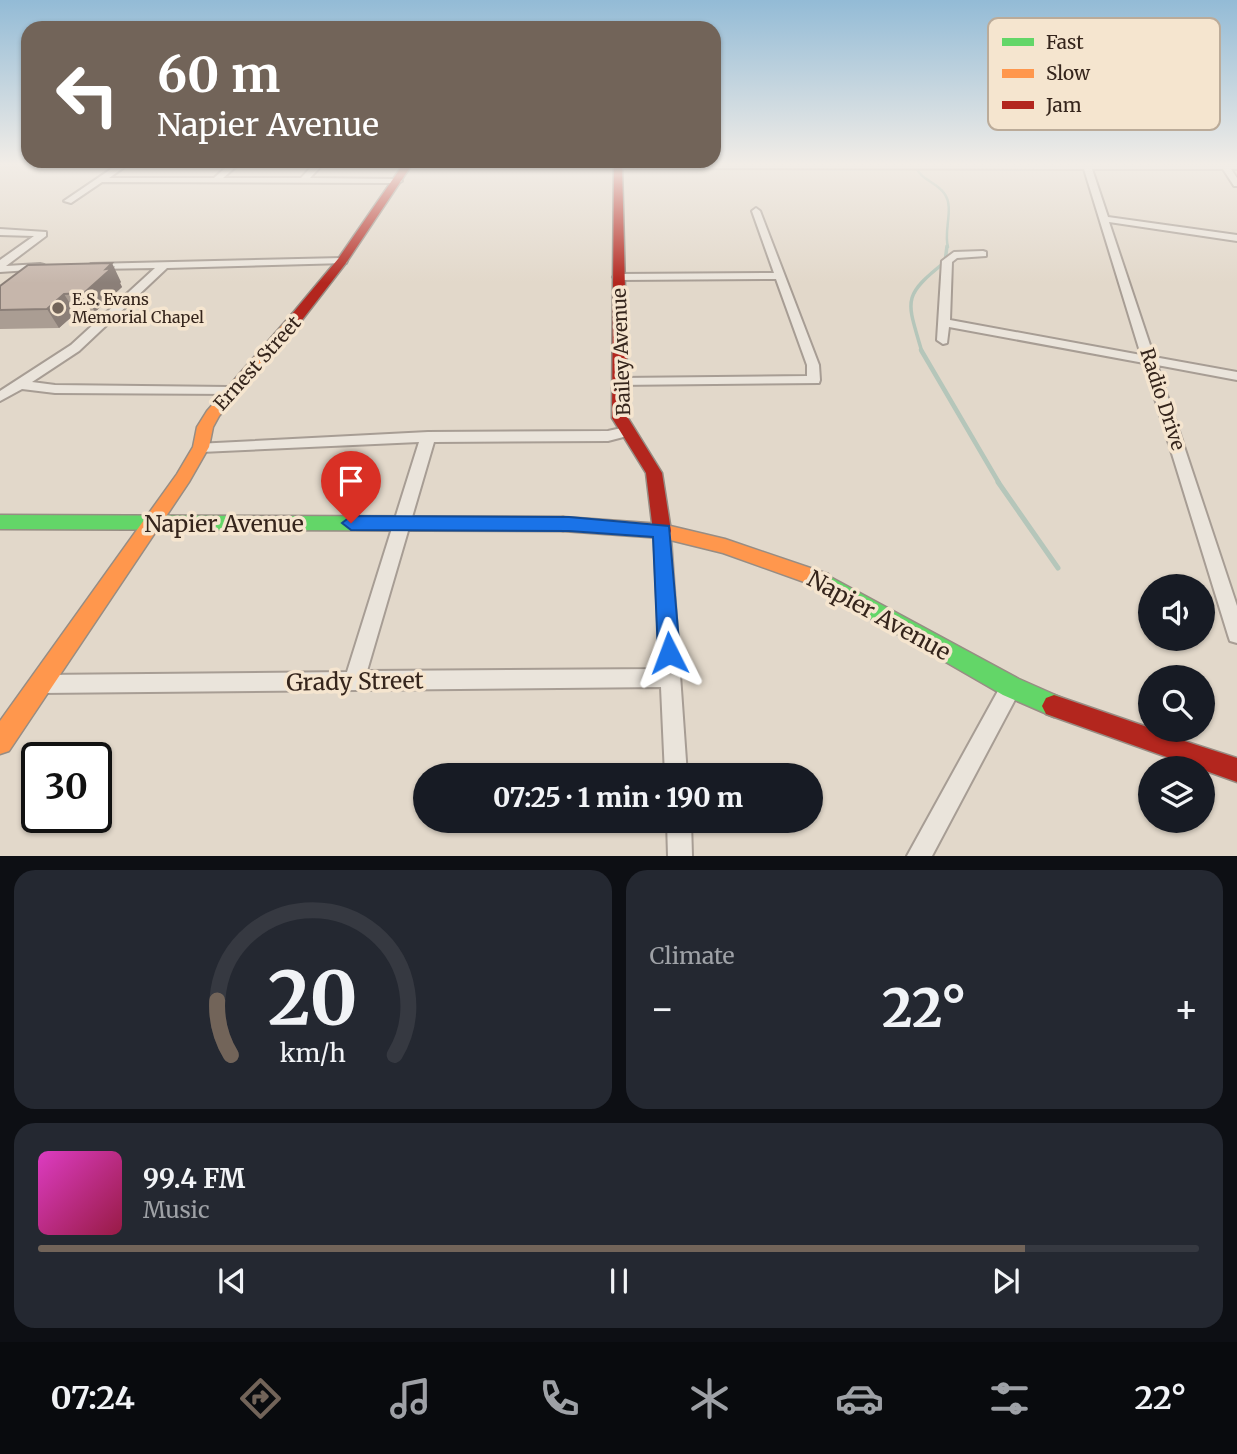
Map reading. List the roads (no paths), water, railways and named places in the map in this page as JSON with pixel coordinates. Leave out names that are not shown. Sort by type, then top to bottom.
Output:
[{"type":"street","name":"Ernest Street","points":[[0,742],[201,447],[205,426],[229,391],[272,349],[342,261],[383,203]]},
{"type":"street","name":"Bailey Avenue","points":[[619,203],[621,418],[626,432],[654,473],[662,531]]},
{"type":"street","name":"Radio Drive","points":[[1100,203],[1237,635]]},
{"type":"street","points":[[620,382],[814,380],[813,365],[756,211]]},
{"type":"street","points":[[1106,219],[1237,238]]},
{"type":"street","points":[[0,232],[43,234],[0,267]]},
{"type":"street","points":[[943,340],[947,261],[954,255],[982,254]]},
{"type":"street","points":[[82,266],[342,261]]},
{"type":"street","points":[[0,397],[23,385],[75,348],[165,264]]},
{"type":"street","points":[[0,267],[54,266]]},
{"type":"street","points":[[618,277],[779,276]]},
{"type":"street","points":[[943,322],[1237,376]]},
{"type":"street","points":[[23,385],[55,389],[229,391]]},
{"type":"street","points":[[201,447],[428,437],[608,436],[626,432]]},
{"type":"street","points":[[354,681],[428,437]]},
{"type":"street","name":"Napier Avenue","points":[[0,522],[569,524],[662,531],[725,546],[811,575],[1011,687],[1069,712],[1237,770]]},
{"type":"street","points":[[662,531],[675,763]]},
{"type":"street","name":"Grady Street","points":[[40,684],[671,678]]},
{"type":"street","points":[[919,856],[1011,687]]},
{"type":"street","points":[[679,833],[680,856]]},
{"type":"waterway","points":[[948,203],[948,247]]},
{"type":"waterway","points":[[922,351],[913,321],[911,301],[914,292],[945,262],[947,246]]},
{"type":"waterway","points":[[922,351],[999,483]]},
{"type":"waterway","points":[[998,482],[1058,568]]},
{"type":"place","name":"E.S. Evans Memorial Chapel","points":[[58,308]]}]
